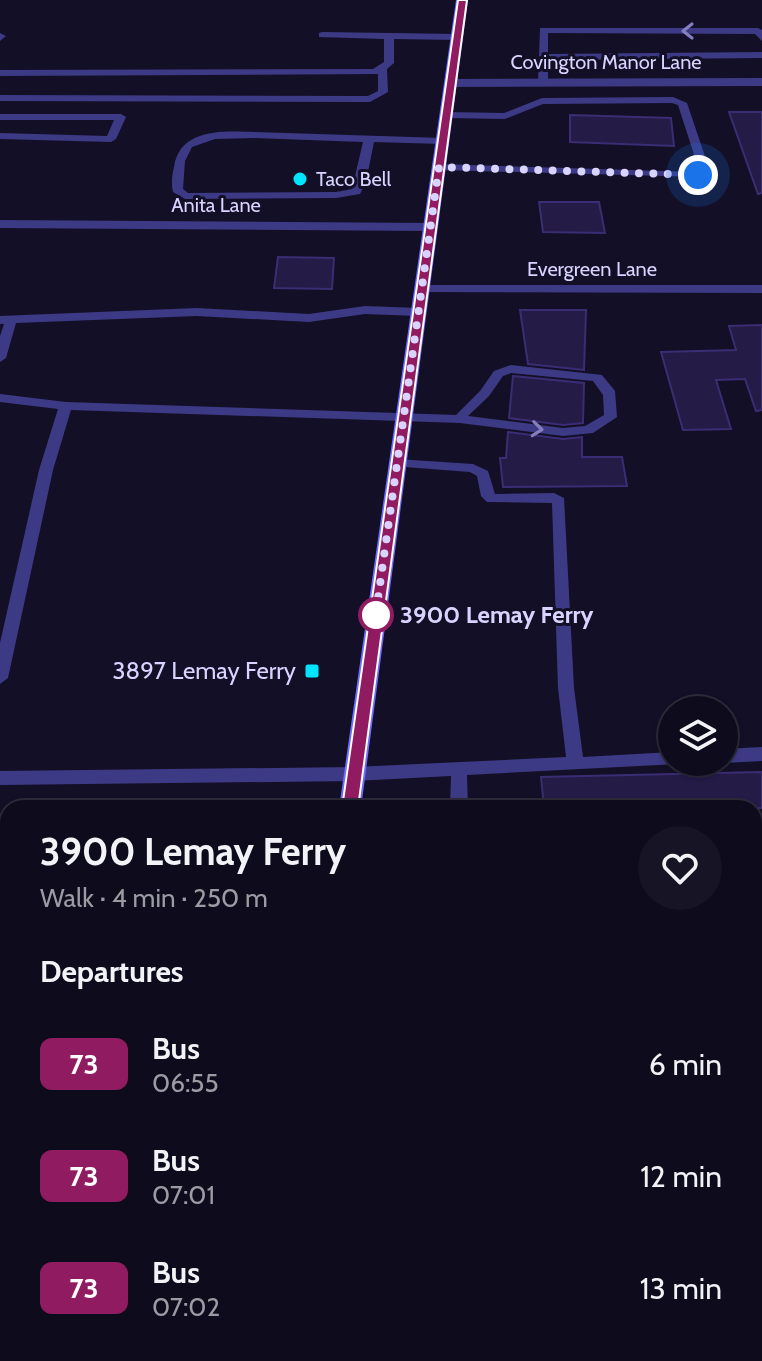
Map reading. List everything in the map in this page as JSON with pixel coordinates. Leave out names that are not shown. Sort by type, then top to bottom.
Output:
[{"type":"main road","points":[[351,800],[462,0]]},
{"type":"street","name":"Covington Manor Lane","points":[[450,83],[762,82]]},
{"type":"street","name":"Anita Lane","points":[[0,224],[431,227]]},
{"type":"street","name":"Evergreen Lane","points":[[421,289],[762,289]]},
{"type":"lane","points":[[543,83],[543,30],[758,31],[762,38]]},
{"type":"lane","points":[[322,35],[457,37]]},
{"type":"lane","points":[[0,98],[370,99],[383,92],[383,70],[389,63],[389,35]]},
{"type":"lane","points":[[543,57],[762,55]]},
{"type":"lane","points":[[0,73],[328,74],[383,70]]},
{"type":"lane","points":[[439,167],[698,175],[705,171],[682,103],[673,100],[542,101],[505,116],[446,115]]},
{"type":"lane","points":[[0,117],[121,117],[111,139],[0,136]]},
{"type":"lane","points":[[369,139],[361,182],[356,192],[336,195],[185,196],[177,190],[183,152],[192,142],[225,135],[443,141]]},
{"type":"lane","points":[[0,358],[5,320],[197,312],[309,318],[365,310],[418,312]]},
{"type":"lane","points":[[0,398],[66,406],[460,419],[563,432],[588,430],[610,417],[612,399],[605,383],[597,378],[502,370],[492,377],[489,389],[466,407],[460,419]]},
{"type":"lane","points":[[0,678],[46,470],[66,406]]},
{"type":"lane","points":[[397,463],[473,468],[483,474],[488,496],[492,499],[554,498],[559,501],[566,688],[575,764]]},
{"type":"lane","points":[[738,755],[762,754]]},
{"type":"lane","points":[[0,778],[354,774],[658,760]]},
{"type":"lane","points":[[459,770],[459,800]]},
{"type":"building","points":[[729,112],[762,112],[762,193],[758,194]]},
{"type":"building","points":[[570,115],[671,118],[674,146],[570,142]]},
{"type":"building","points":[[539,202],[599,202],[605,233],[543,232]]},
{"type":"building","points":[[278,257],[334,258],[332,289],[274,288]]},
{"type":"building","points":[[520,310],[586,310],[584,370],[528,364]]},
{"type":"building","points":[[762,325],[762,410],[756,411],[745,379],[716,380],[731,429],[683,430],[661,352],[736,350],[729,326]]},
{"type":"building","points":[[513,376],[584,383],[583,423],[563,425],[509,418]]},
{"type":"building","points":[[508,432],[563,439],[582,437],[582,457],[622,457],[627,486],[503,487],[500,458],[506,458]]},
{"type":"building","points":[[762,772],[762,800],[543,800],[541,777],[738,776],[738,773]]},
{"type":"bus line","name":"73","points":[[351,800],[462,0]]},
{"type":"place","name":"Taco Bell","points":[[300,179]]},
{"type":"place","name":"3900 Lemay Ferry","points":[[376,615]]},
{"type":"place","name":"3897 Lemay Ferry","points":[[312,671]]},
{"type":"route","points":[[376,615],[374,627],[439,167],[698,175]]}]
